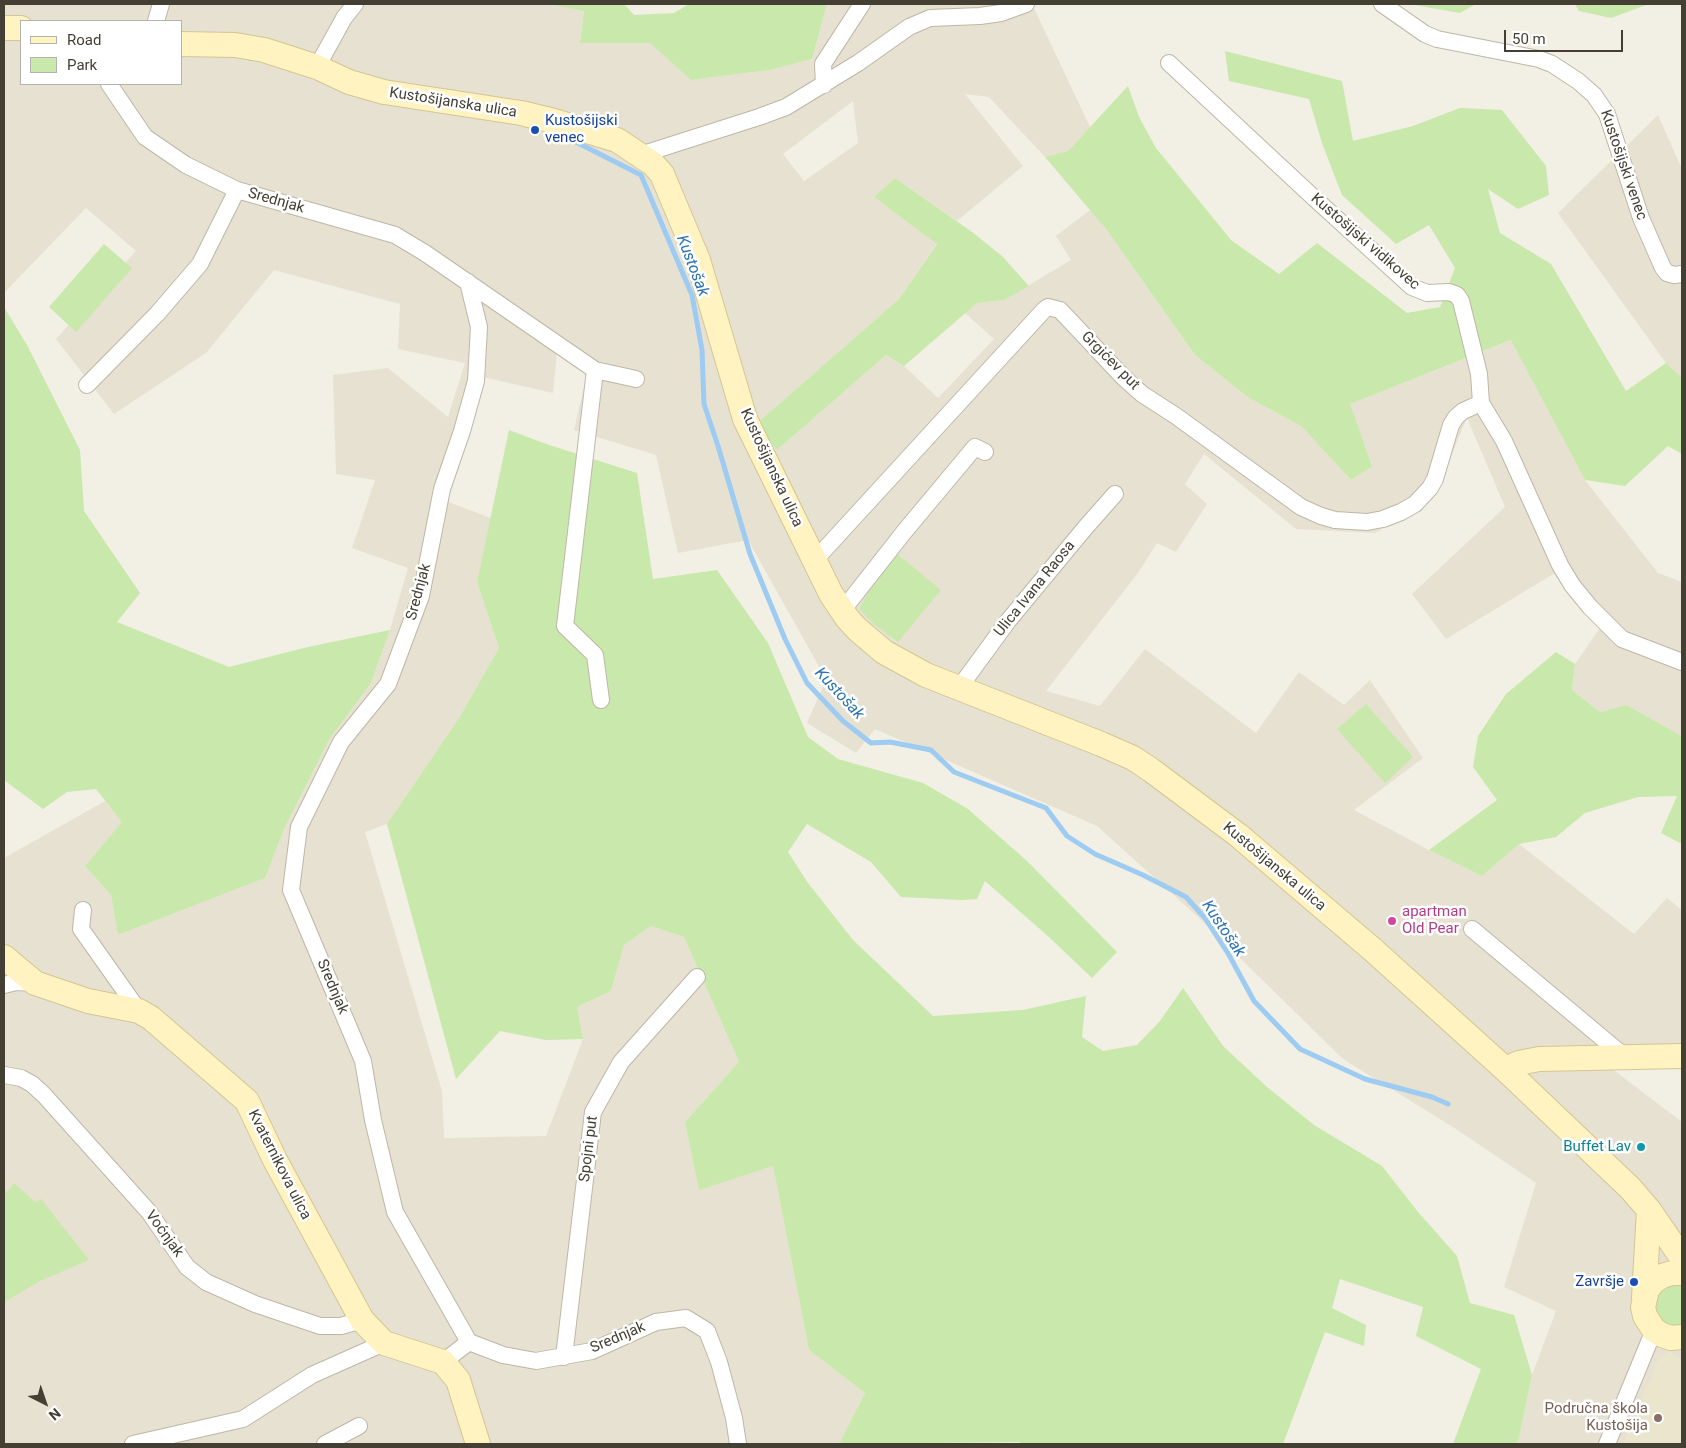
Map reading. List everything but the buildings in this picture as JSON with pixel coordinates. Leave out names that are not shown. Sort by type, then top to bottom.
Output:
[{"type":"street","points":[[156,20],[161,4]]},
{"type":"street","points":[[317,67],[344,18],[355,4]]},
{"type":"street","points":[[824,85],[823,64],[862,4]]},
{"type":"street","points":[[640,155],[786,107],[858,63],[909,27],[930,18],[994,14],[1026,4]]},
{"type":"street","name":"Kustošijski venec","points":[[1382,4],[1425,34],[1437,39],[1529,57],[1552,64],[1578,81],[1594,95],[1607,114],[1641,218],[1663,268],[1667,273],[1674,275],[1682,274]]},
{"type":"street","points":[[4,28],[20,28]]},
{"type":"street","name":"Kustošijanska ulica","points":[[182,44],[234,45],[264,50],[317,67],[349,82],[384,92],[520,113],[554,121],[617,140],[654,164],[662,174],[698,260],[745,419],[831,594],[857,629],[884,652],[926,675],[1133,758],[1238,835],[1372,949],[1505,1069],[1630,1188],[1649,1210],[1682,1258]]},
{"type":"street","name":"Kustošijski vidikovec","points":[[1169,63],[1412,287],[1427,293],[1449,292],[1457,295],[1461,301],[1479,374],[1481,403],[1504,441],[1560,565],[1572,585],[1622,639],[1682,662]]},
{"type":"street","name":"Srednjak","points":[[109,85],[145,137],[186,165],[237,190],[395,235],[468,282],[595,370],[636,379]]},
{"type":"street","points":[[87,385],[157,314],[200,264],[237,190]]},
{"type":"street","name":"Srednjak","points":[[468,282],[479,327],[476,381],[462,431],[442,489],[421,596],[388,684],[341,742],[299,827],[291,890],[362,1061],[373,1120],[395,1212],[469,1342],[504,1355],[536,1361],[592,1351],[656,1322],[686,1318],[707,1331],[719,1362],[734,1418],[738,1444]]},
{"type":"street","name":"Grgićev put","points":[[814,561],[1048,307],[1060,310],[1123,377],[1142,394],[1176,416],[1301,507],[1335,520],[1368,522],[1383,519],[1401,512],[1414,504],[1430,488],[1435,479],[1451,426],[1456,417],[1463,411],[1481,403]]},
{"type":"street","points":[[595,370],[565,626],[595,655],[600,700]]},
{"type":"street","points":[[842,611],[904,532],[975,447],[985,452]]},
{"type":"street","name":"Ulica Ivana Raosa","points":[[959,688],[1008,621],[1115,494]]},
{"type":"street","points":[[82,910],[81,929],[139,1011]]},
{"type":"street","points":[[1472,929],[1625,1057]]},
{"type":"street","name":"Kvaternikova ulica","points":[[4,957],[35,983],[88,1001],[139,1011],[151,1018],[247,1101],[275,1160],[362,1320],[384,1343],[443,1362]]},
{"type":"street","name":"Spojni put","points":[[564,1357],[593,1112],[621,1062],[697,977]]},
{"type":"street","points":[[4,985],[16,982],[35,983]]},
{"type":"street","points":[[1505,1069],[1519,1063],[1539,1059],[1682,1056]]},
{"type":"street","name":"Voćnjak","points":[[4,1075],[21,1078],[32,1084],[44,1095],[149,1212],[187,1267],[206,1282],[255,1304],[320,1326],[341,1326],[362,1320]]},
{"type":"street","points":[[1649,1210],[1644,1316],[1654,1330],[1662,1335],[1671,1338],[1682,1337]]},
{"type":"street","points":[[1644,1298],[1653,1282],[1662,1276],[1682,1273]]},
{"type":"street","points":[[1607,1444],[1654,1330]]},
{"type":"street","points":[[469,1342],[443,1362],[458,1380],[478,1444]]},
{"type":"street","points":[[133,1444],[244,1419],[312,1375],[384,1343]]},
{"type":"street","points":[[325,1444],[359,1426]]},
{"type":"shaded area","points":[[4,4],[548,4],[584,10],[580,43],[650,42],[691,80],[770,70],[812,59],[827,4],[1032,4],[1090,127],[1068,151],[1045,157],[989,97],[965,94],[1023,166],[957,221],[895,178],[874,197],[937,243],[899,299],[755,425],[777,450],[886,355],[904,366],[938,398],[994,339],[965,313],[977,303],[1004,300],[1071,260],[1056,236],[1090,210],[1106,229],[1195,355],[1249,398],[1301,426],[1351,480],[1372,465],[1349,404],[1512,340],[1585,480],[1658,573],[1682,582],[1682,736],[1626,705],[1600,712],[1572,690],[1575,664],[1600,628],[1555,573],[1446,639],[1412,594],[1505,507],[1467,418],[1433,499],[1375,533],[1296,529],[1204,454],[1185,484],[1207,504],[1176,552],[1157,543],[1138,573],[1046,691],[1100,706],[1145,649],[1256,733],[1299,672],[1344,705],[1370,680],[1423,758],[1354,810],[1482,876],[1519,844],[1634,934],[1667,898],[1682,910],[1682,1061],[1603,1062],[1682,1122],[1682,1444],[1516,1444],[1519,1438],[1532,1375],[1556,1311],[1504,1287],[1536,1183],[1456,1129],[1343,1059],[1198,917],[1097,826],[875,729],[856,753],[807,723],[826,679],[748,540],[678,553],[656,455],[574,430],[588,370],[557,351],[553,393],[483,377],[443,500],[491,518],[477,582],[499,648],[459,718],[387,824],[365,832],[442,1091],[444,1138],[546,1136],[583,1039],[577,1007],[611,991],[624,945],[651,926],[684,937],[739,1062],[685,1122],[699,1189],[773,1166],[809,1350],[865,1393],[839,1444],[4,1444],[4,858],[105,801],[123,822],[85,866],[111,895],[118,935],[265,878],[285,827],[329,740],[371,683],[390,630],[408,568],[352,548],[375,480],[336,474],[333,375],[388,368],[448,417],[465,363],[398,349],[400,304],[274,270],[206,353],[114,414],[56,339],[136,251],[86,208],[4,293]],"holes":[[[853,101],[858,143],[804,181],[783,154]]]},
{"type":"shaded area","points":[[1658,115],[1682,169],[1682,378],[1666,363],[1558,213]]},
{"type":"shaded area","name":"Područna škola Kustošija","points":[[1670,1351],[1682,1361],[1682,1444],[1623,1444],[1659,1358]]},
{"type":"green space","points":[[548,4],[624,4],[634,15],[674,13],[689,4],[827,4],[812,59],[770,70],[691,80],[650,43],[580,43],[584,11]]},
{"type":"green space","points":[[1409,4],[1476,4],[1460,13]]},
{"type":"green space","points":[[1575,4],[1649,4],[1611,18],[1579,11]]},
{"type":"green space","points":[[1225,51],[1342,81],[1353,141],[1413,126],[1460,108],[1502,110],[1546,166],[1549,195],[1518,209],[1488,189],[1500,233],[1551,264],[1626,391],[1666,363],[1682,378],[1682,454],[1668,446],[1625,486],[1585,480],[1511,340],[1350,404],[1372,466],[1351,480],[1301,426],[1249,398],[1195,355],[1106,229],[1045,157],[1068,151],[1128,86],[1139,117],[1156,148],[1231,240],[1279,274],[1317,243],[1407,313],[1440,307],[1455,268],[1429,225],[1396,244],[1342,195],[1322,143],[1309,99],[1229,81]]},
{"type":"green space","points":[[895,178],[972,232],[1002,256],[1029,286],[1004,300],[977,303],[904,366],[886,355],[777,450],[755,425],[899,299],[937,244],[874,197]]},
{"type":"green space","points":[[104,244],[132,268],[76,332],[49,307]]},
{"type":"green space","points":[[4,307],[27,345],[80,450],[84,511],[140,593],[117,622],[229,667],[308,647],[390,630],[371,683],[329,740],[285,827],[265,878],[118,935],[111,895],[85,866],[122,822],[96,789],[67,792],[43,809],[4,780]]},
{"type":"green space","points":[[509,430],[637,473],[653,579],[717,570],[768,643],[808,737],[838,759],[923,783],[968,809],[1027,861],[1117,952],[1092,978],[985,881],[977,899],[901,897],[871,862],[807,824],[788,852],[808,883],[853,940],[933,1016],[1023,1010],[1086,996],[1082,1037],[1103,1051],[1137,1045],[1160,1021],[1183,988],[1223,1046],[1267,1087],[1314,1125],[1382,1166],[1418,1212],[1457,1256],[1470,1303],[1514,1315],[1532,1375],[1519,1438],[1516,1444],[1453,1444],[1481,1369],[1416,1336],[1423,1307],[1340,1279],[1332,1308],[1366,1325],[1364,1346],[1325,1332],[1283,1444],[1020,1444],[1020,1442],[839,1444],[865,1393],[809,1350],[773,1166],[699,1190],[685,1122],[739,1062],[684,937],[651,926],[624,945],[611,991],[577,1007],[583,1039],[546,1040],[500,1031],[456,1079],[387,824],[459,718],[499,648],[477,582]]},
{"type":"green space","points":[[897,554],[941,590],[898,642],[875,625],[859,609],[875,580]]},
{"type":"green space","points":[[1556,652],[1575,664],[1572,690],[1600,712],[1626,705],[1682,736],[1682,844],[1661,833],[1677,796],[1638,797],[1585,813],[1556,837],[1519,844],[1482,876],[1429,850],[1497,800],[1473,767],[1478,736],[1506,694]]},
{"type":"green space","points":[[1366,704],[1413,757],[1385,783],[1337,729]]},
{"type":"green space","points":[[14,1183],[35,1202],[41,1199],[89,1260],[40,1281],[4,1302],[4,1190],[7,1192]]},
{"type":"green space","points":[[1682,1282],[1682,1328],[1673,1328],[1660,1320],[1654,1307],[1655,1299],[1663,1286]]},
{"type":"waterway","name":"Kustošak","points":[[570,139],[641,175],[692,295],[702,350],[704,404],[750,554],[785,639],[807,683],[843,721],[871,743],[890,742],[931,750],[954,772],[1046,808],[1067,836],[1095,854],[1143,875],[1186,897],[1205,918],[1229,955],[1254,1001],[1300,1049],[1365,1079],[1432,1097],[1448,1104]]},
{"type":"place","name":"Kustošijski venec","points":[[535,130]]},
{"type":"place","name":"apartman Old Pear","points":[[1392,921]]},
{"type":"place","name":"Buffet Lav","points":[[1641,1147]]},
{"type":"place","name":"Završje","points":[[1634,1282]]},
{"type":"place","name":"Područna škola Kustošija","points":[[1658,1418]]}]
